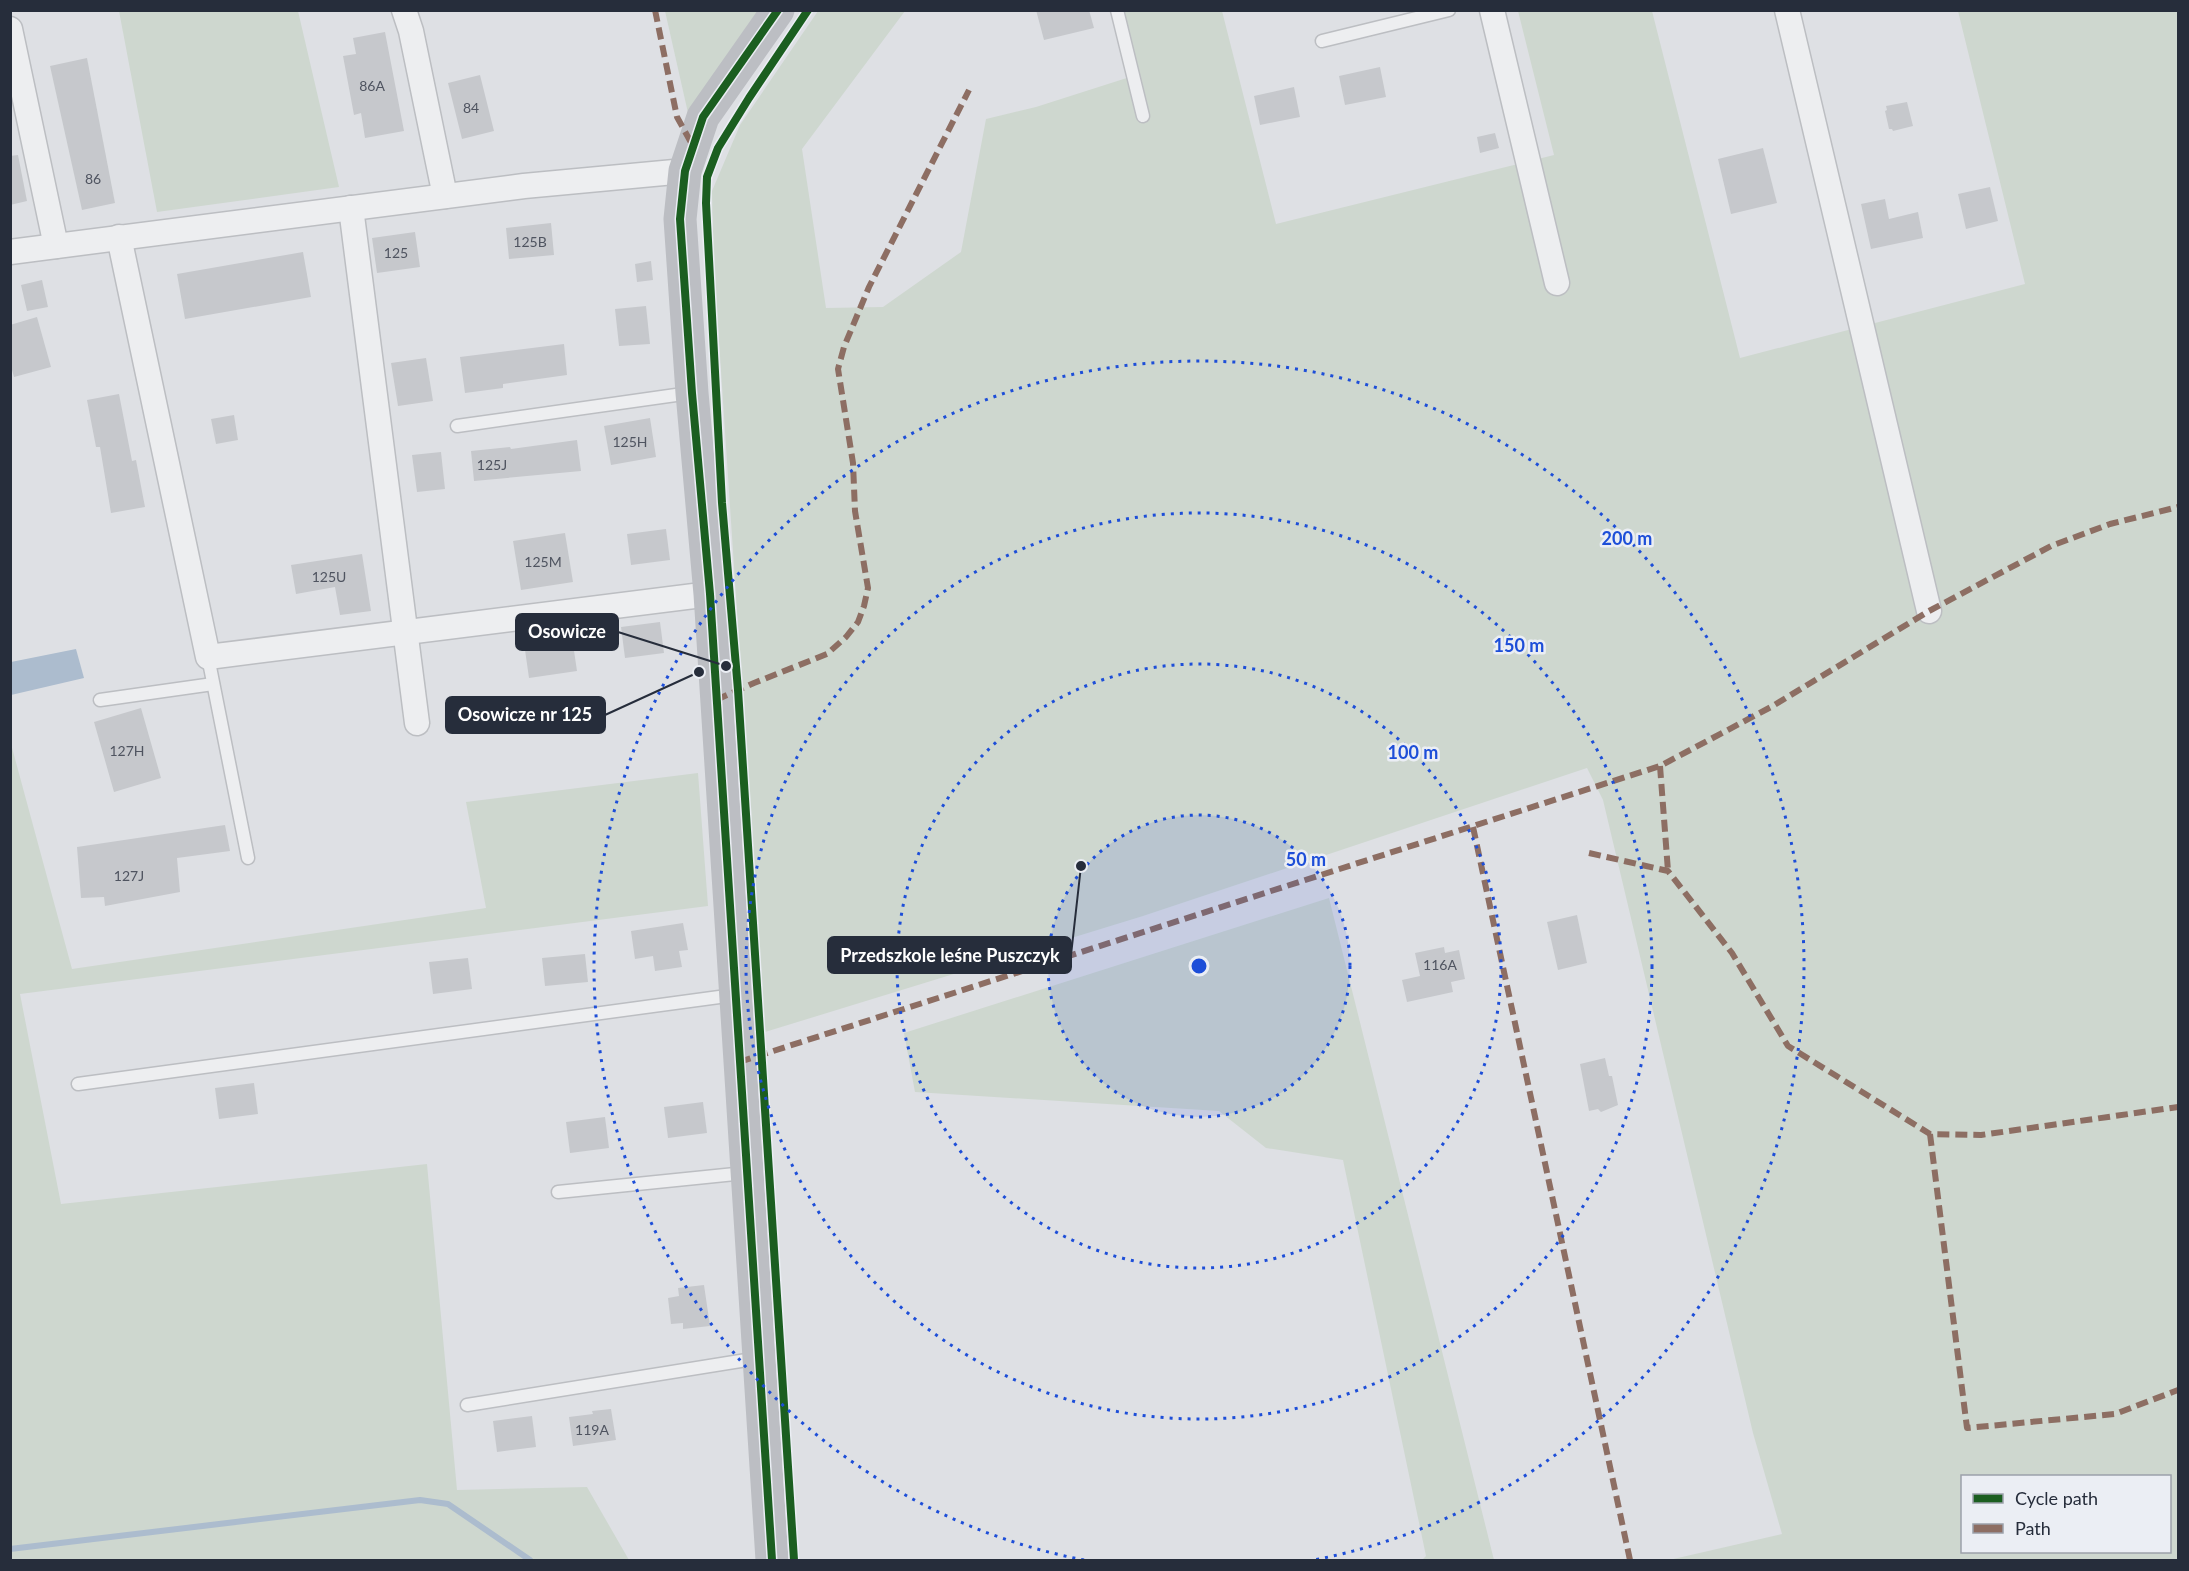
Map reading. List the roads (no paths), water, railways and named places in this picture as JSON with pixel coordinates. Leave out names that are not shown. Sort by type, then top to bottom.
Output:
[{"type":"street","points":[[404,10],[411,32],[445,196]]},
{"type":"street","points":[[772,1560],[710,594],[692,393],[680,219],[685,171],[703,117],[778,10]]},
{"type":"street","points":[[1492,10],[1557,283]]},
{"type":"street","points":[[1787,10],[1929,611]]},
{"type":"street","points":[[10,29],[56,246]]},
{"type":"street","points":[[10,252],[524,186],[685,171]]},
{"type":"street","points":[[351,208],[417,723]]},
{"type":"street","points":[[119,237],[208,657],[710,594]]},
{"type":"lane","points":[[1117,10],[1143,116]]},
{"type":"lane","points":[[1322,41],[1449,10]]},
{"type":"lane","points":[[457,426],[692,393]]},
{"type":"lane","points":[[208,657],[248,858]]},
{"type":"lane","points":[[99,700],[213,684]]},
{"type":"lane","points":[[78,1084],[735,995]]},
{"type":"lane","points":[[558,1192],[747,1173]]},
{"type":"lane","points":[[467,1405],[759,1358]]},
{"type":"water","points":[[76,649],[84,678],[11,695],[11,662]]},
{"type":"waterway","points":[[10,1549],[420,1500],[448,1504],[530,1560]]},
{"type":"place","name":"Osowicze","points":[[726,666]]},
{"type":"place","name":"Osowicze nr 125","points":[[699,672]]},
{"type":"place","name":"Przedszkole leśne Puszczyk","points":[[1081,866]]}]
